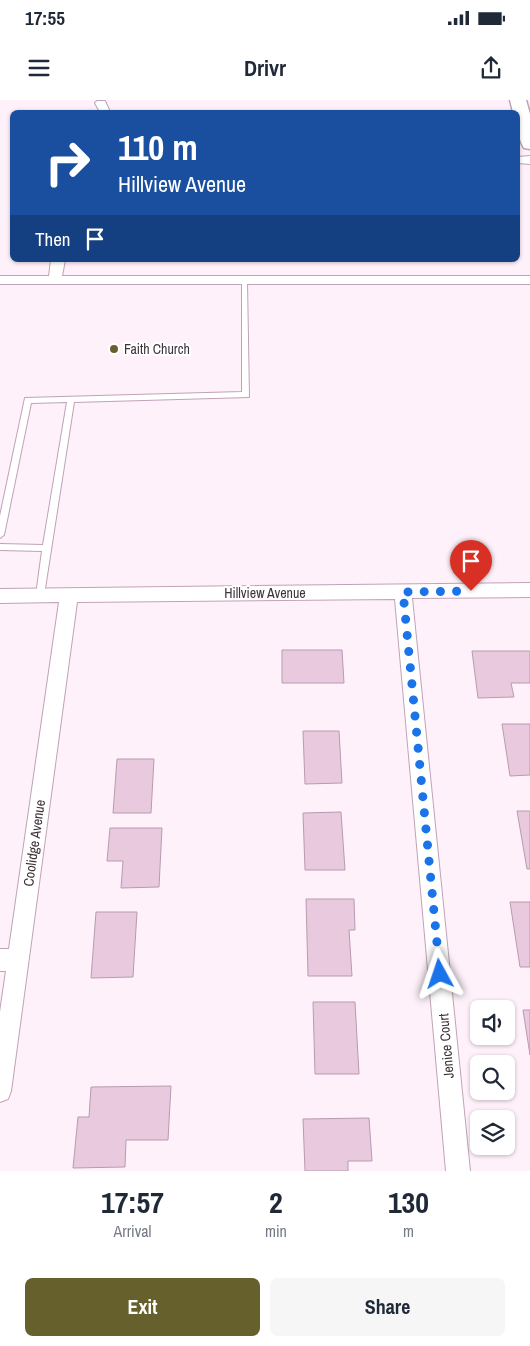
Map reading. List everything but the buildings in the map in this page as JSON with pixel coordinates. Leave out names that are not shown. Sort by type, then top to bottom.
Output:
[{"type":"street","points":[[518,100],[530,144]]},
{"type":"street","points":[[55,280],[58,262]]},
{"type":"street","points":[[0,280],[244,282],[530,280]]},
{"type":"street","name":"Hillview Avenue","points":[[0,596],[530,590]]},
{"type":"street","name":"Jenice Court","points":[[403,592],[458,1171]]},
{"type":"street","name":"Coolidge Avenue","points":[[0,1090],[9,960],[70,595]]},
{"type":"lane","points":[[0,535],[28,400],[246,396],[244,282]]},
{"type":"lane","points":[[40,595],[71,399]]},
{"type":"lane","points":[[0,547],[47,548]]},
{"type":"place","name":"Faith Church","points":[[114,349]]},
{"type":"route","points":[[440,974],[403,592],[471,591]]}]
